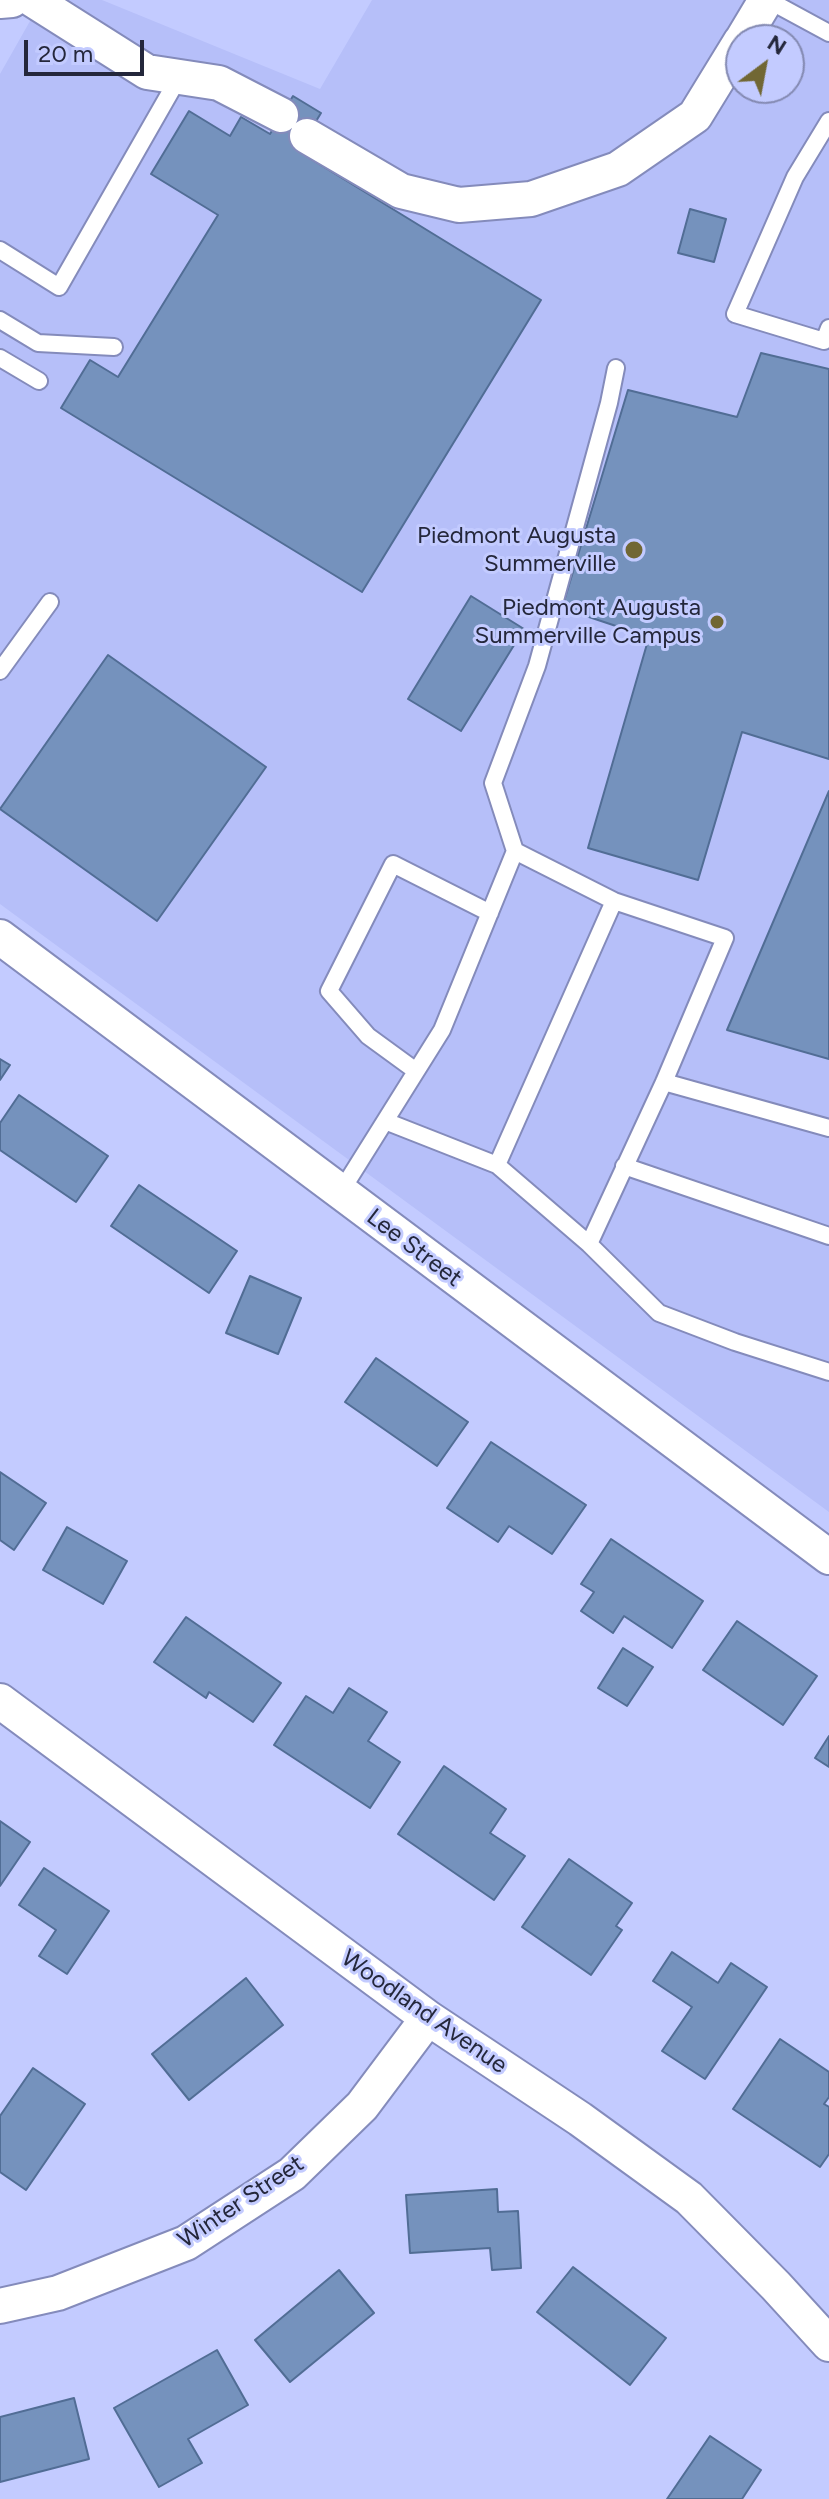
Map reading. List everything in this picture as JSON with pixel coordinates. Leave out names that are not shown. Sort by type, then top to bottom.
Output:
[{"type":"street","points":[[0,1],[12,0]]},
{"type":"street","points":[[33,0],[147,72],[219,83],[401,191],[459,205],[531,199],[618,169],[695,116],[725,66]]},
{"type":"street","points":[[751,24],[767,0]]},
{"type":"street","name":"Lee Street","points":[[0,937],[829,1557]]},
{"type":"street","name":"Woodland Avenue","points":[[0,1701],[428,2018],[580,2119],[689,2198],[829,2344]]},
{"type":"street","name":"Winter Street","points":[[0,2306],[58,2293],[186,2243],[292,2174],[362,2106],[428,2018]]},
{"type":"lane","points":[[767,0],[829,33]]},
{"type":"lane","points":[[0,250],[59,287],[179,77]]},
{"type":"lane","points":[[829,121],[795,177],[735,314],[824,341],[829,328]]},
{"type":"lane","points":[[0,320],[38,343],[114,347]]},
{"type":"lane","points":[[0,358],[39,381]]},
{"type":"lane","points":[[340,1193],[442,1030],[515,851],[493,783],[537,666],[616,368]]},
{"type":"lane","points":[[0,671],[50,602]]},
{"type":"lane","points":[[515,851],[614,901],[725,938],[664,1082],[589,1244]]},
{"type":"lane","points":[[416,1071],[368,1036],[329,991],[393,864],[490,913]]},
{"type":"lane","points":[[497,1165],[614,901]]},
{"type":"lane","points":[[664,1082],[829,1128]]},
{"type":"lane","points":[[385,1121],[497,1165],[589,1244],[659,1313],[735,1342],[829,1372]]},
{"type":"lane","points":[[624,1166],[829,1236]]},
{"type":"shaded area","points":[[42,0],[102,0],[320,89],[372,0],[829,0],[829,1512],[0,904],[0,74]]},
{"type":"building","points":[[293,96],[321,113],[298,151],[541,300],[362,592],[61,408],[90,360],[118,377],[218,215],[151,174],[189,111],[230,136],[241,117],[270,134]]},
{"type":"building","points":[[690,209],[726,219],[714,262],[678,253]]},
{"type":"building","name":"Piedmont Augusta Summerville Campus","points":[[761,353],[829,369],[829,759],[742,732],[698,880],[588,848],[649,637],[562,608],[628,390],[737,417]]},
{"type":"building","points":[[471,596],[524,629],[461,731],[408,699]]},
{"type":"building","points":[[108,655],[266,767],[157,921],[0,809]]},
{"type":"building","points":[[829,791],[829,1059],[727,1030]]},
{"type":"building","points":[[0,1059],[10,1065],[0,1080]]},
{"type":"building","points":[[19,1095],[108,1156],[76,1202],[0,1150],[0,1123]]},
{"type":"building","points":[[139,1185],[237,1251],[209,1293],[111,1226]]},
{"type":"building","points":[[250,1276],[301,1298],[278,1354],[226,1333]]},
{"type":"building","points":[[376,1358],[468,1422],[437,1466],[345,1402]]},
{"type":"building","points":[[491,1442],[586,1505],[552,1554],[509,1526],[498,1542],[447,1508]]},
{"type":"building","points":[[0,1472],[46,1503],[14,1550],[0,1540]]},
{"type":"building","points":[[67,1527],[127,1561],[103,1604],[43,1570]]},
{"type":"building","points":[[611,1539],[703,1601],[672,1648],[624,1616],[613,1633],[581,1611],[594,1592],[581,1584]]},
{"type":"building","points":[[186,1617],[281,1683],[253,1722],[209,1692],[206,1698],[154,1662]]},
{"type":"building","points":[[737,1621],[817,1676],[783,1725],[703,1670]]},
{"type":"building","points":[[623,1648],[653,1667],[627,1706],[598,1688]]},
{"type":"building","points":[[349,1688],[387,1712],[368,1741],[400,1762],[370,1808],[274,1745],[306,1696],[333,1713]]},
{"type":"building","points":[[829,1736],[829,1767],[815,1758]]},
{"type":"building","points":[[444,1766],[506,1809],[490,1833],[525,1856],[494,1900],[398,1834]]},
{"type":"building","points":[[0,1821],[30,1842],[0,1886]]},
{"type":"building","points":[[569,1859],[632,1903],[616,1926],[622,1930],[591,1975],[522,1927]]},
{"type":"building","points":[[44,1868],[109,1911],[67,1974],[39,1956],[56,1930],[19,1905]]},
{"type":"building","points":[[672,1952],[718,1983],[731,1963],[767,1987],[705,2079],[662,2051],[692,2007],[653,1981]]},
{"type":"building","points":[[246,1978],[283,2025],[189,2100],[152,2054]]},
{"type":"building","points":[[780,2039],[829,2072],[829,2097],[824,2104],[829,2107],[829,2154],[820,2167],[733,2109]]},
{"type":"building","points":[[33,2068],[85,2104],[26,2190],[0,2172],[0,2116]]},
{"type":"building","points":[[497,2189],[498,2212],[518,2211],[521,2268],[492,2270],[490,2248],[410,2253],[406,2195]]},
{"type":"building","points":[[573,2267],[666,2338],[630,2385],[537,2312]]},
{"type":"building","points":[[339,2270],[374,2313],[290,2382],[255,2340]]},
{"type":"building","points":[[217,2350],[248,2405],[188,2439],[202,2463],[159,2487],[114,2408]]},
{"type":"building","points":[[74,2398],[89,2459],[0,2482],[0,2417]]},
{"type":"building","points":[[710,2436],[761,2470],[742,2499],[667,2499]]},
{"type":"place","name":"Piedmont Augusta Summerville","points":[[634,550]]},
{"type":"place","name":"Piedmont Augusta Summerville Campus","points":[[717,622]]}]
